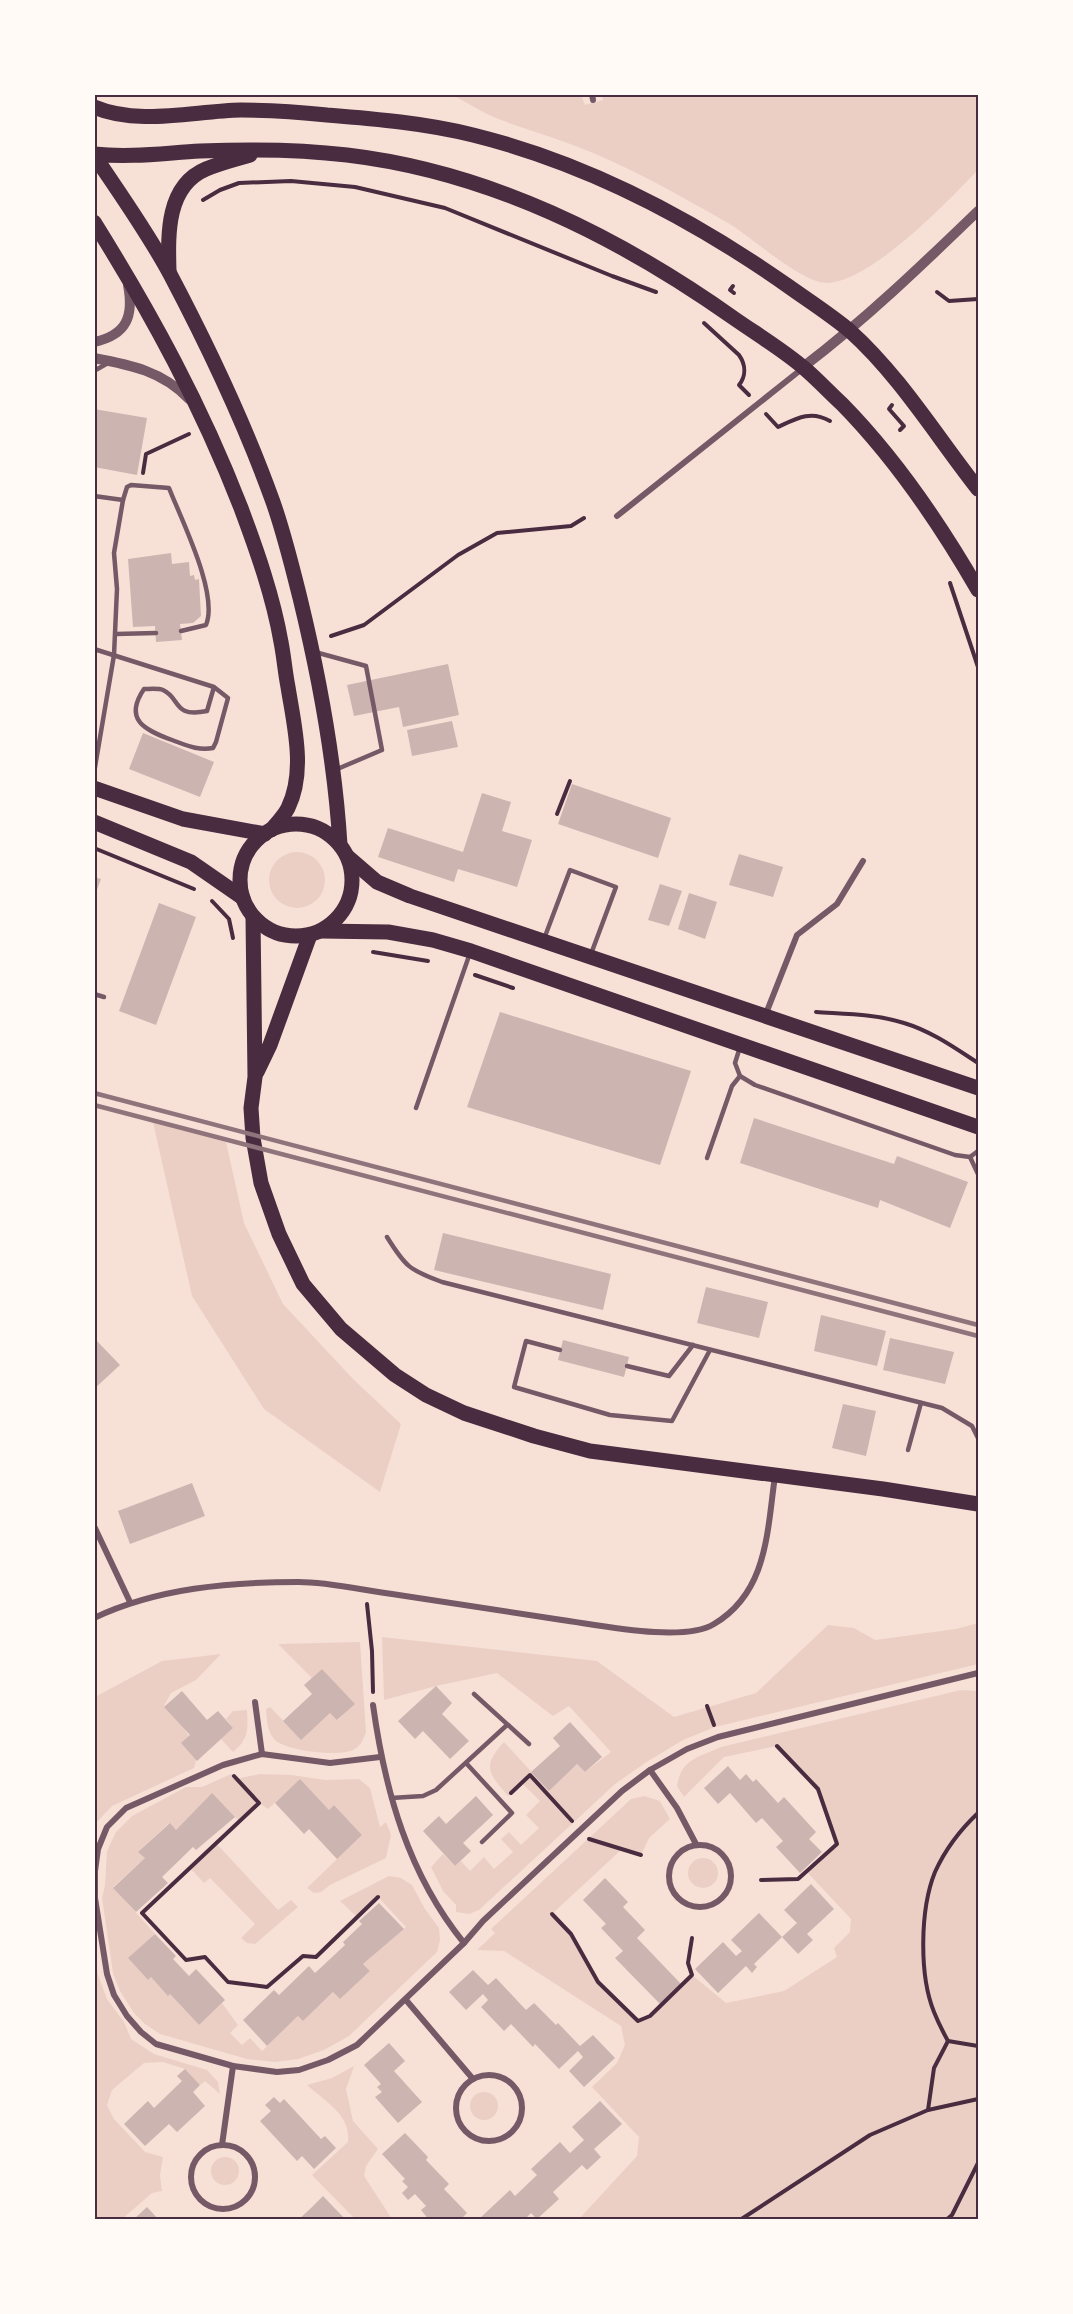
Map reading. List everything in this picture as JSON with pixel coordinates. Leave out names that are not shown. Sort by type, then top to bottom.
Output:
[{"type":"main road","points":[[94,107],[105,112],[140,117],[241,110],[395,121],[472,135],[559,162],[616,186],[680,218],[730,247],[850,331],[899,386],[978,489]]},
{"type":"main road","points":[[169,272],[168,245],[171,214],[176,200],[186,185],[205,169],[267,149]]},
{"type":"main road","points":[[94,154],[129,156],[267,149],[348,155],[409,165],[488,188],[587,227],[660,268],[803,367],[844,406],[880,447],[926,506],[978,590]]},
{"type":"main road","points":[[94,154],[169,272],[242,424],[274,503],[296,582],[324,706],[344,851],[353,882],[348,902],[337,919],[316,933],[255,1077]]},
{"type":"main road","points":[[94,222],[171,351],[199,410],[227,473],[252,539],[271,599],[281,641],[296,736],[297,764],[288,808],[268,832],[251,846],[243,862],[240,880],[243,898],[254,918],[265,928],[295,937],[316,933],[388,932],[433,940],[547,977],[978,1127]]},
{"type":"main road","points":[[94,788],[163,813],[203,824],[268,832],[290,824],[309,826],[326,833],[378,882],[410,896],[544,939],[765,1017],[978,1088]]},
{"type":"main road","points":[[94,822],[191,862],[243,898]]},
{"type":"main road","points":[[254,918],[252,951],[255,1077],[251,1108],[257,1167],[279,1234],[303,1284],[341,1329],[395,1375],[426,1395],[464,1413],[590,1451],[978,1504]]},
{"type":"street","points":[[617,516],[850,331],[900,287],[978,211]]},
{"type":"street","points":[[94,342],[113,337],[119,333],[128,320],[132,302],[126,274]]},
{"type":"street","points":[[94,358],[135,366],[160,376],[177,386],[199,410]]},
{"type":"street","points":[[765,1017],[797,935],[837,904],[863,861]]},
{"type":"street","points":[[94,1618],[130,1602],[204,1587],[300,1582],[593,1624],[675,1633],[696,1632],[714,1624],[742,1601],[755,1581],[765,1551],[775,1475]]},
{"type":"street","points":[[94,1526],[130,1602]]},
{"type":"street","points":[[380,1757],[330,1763],[262,1754],[223,1765],[126,1808],[107,1827],[98,1849],[94,1871],[95,1898],[107,1974],[114,1995],[141,2032],[156,2044],[233,2066],[277,2072],[299,2070],[328,2060],[357,2045],[579,1830],[622,1791],[650,1770],[687,1749],[718,1737],[978,1673]]},
{"type":"street","points":[[255,1702],[262,1754]]},
{"type":"street","points":[[373,1705],[380,1757],[391,1798],[416,1868],[441,1913],[464,1943]]},
{"type":"street","points":[[650,1770],[677,1808],[696,1844],[716,1849],[729,1864],[730,1885],[718,1901],[708,1906],[688,1905],[672,1891],[669,1882],[669,1871],[678,1853],[696,1844]]},
{"type":"street","points":[[406,2000],[472,2079]]},
{"type":"street","points":[[222,2145],[233,2066]]},
{"type":"street","points":[[494,2076],[504,2079],[513,2086],[522,2105],[517,2126],[509,2134],[500,2139],[478,2140],[461,2127],[457,2117],[458,2096],[472,2079],[494,2076]]},
{"type":"street","points":[[222,2145],[232,2146],[242,2151],[254,2169],[255,2180],[247,2198],[238,2205],[218,2209],[208,2206],[199,2199],[190,2181],[195,2160],[202,2152],[222,2145]]},
{"type":"lane","points":[[94,371],[110,361]]},
{"type":"lane","points":[[94,772],[116,634],[117,589],[114,553],[123,500],[127,487],[131,485],[169,488],[208,587],[209,618],[207,625],[181,632]]},
{"type":"lane","points":[[94,496],[123,500]]},
{"type":"lane","points":[[116,634],[156,633]]},
{"type":"lane","points":[[94,649],[214,687],[228,698],[213,748],[201,750],[157,735],[140,725],[135,711],[137,699],[144,689],[161,689],[168,693],[177,707],[195,714],[207,711],[214,687]]},
{"type":"lane","points":[[312,651],[366,666],[382,750],[334,771]]},
{"type":"lane","points":[[544,939],[570,870],[616,887],[591,956]]},
{"type":"lane","points":[[416,1108],[471,951]]},
{"type":"lane","points":[[94,994],[104,997]]},
{"type":"lane","points":[[741,1044],[735,1063],[740,1076],[755,1084],[955,1155],[970,1157],[978,1151]]},
{"type":"lane","points":[[707,1158],[732,1086],[740,1076]]},
{"type":"lane","points":[[970,1157],[978,1174]]},
{"type":"lane","points":[[387,1237],[404,1264],[418,1274],[442,1282],[942,1408],[972,1426],[978,1438]]},
{"type":"lane","points":[[560,1350],[526,1341],[514,1387],[610,1415],[672,1421],[710,1350]]},
{"type":"lane","points":[[627,1366],[669,1376],[693,1346]]},
{"type":"lane","points":[[909,1450],[921,1403]]},
{"type":"lane","points":[[474,1694],[529,1744]]},
{"type":"lane","points":[[391,1798],[423,1796],[436,1790],[507,1725]]},
{"type":"lane","points":[[466,1763],[512,1813],[482,1842]]},
{"type":"path","points":[[203,200],[239,183],[291,181],[355,187],[445,208],[612,276],[663,294]]},
{"type":"path","points":[[937,292],[949,301],[978,299]]},
{"type":"path","points":[[698,318],[731,345],[743,360],[744,375],[739,385]]},
{"type":"path","points":[[892,405],[889,409],[904,426],[900,430]]},
{"type":"path","points":[[778,427],[801,416],[815,415],[829,419],[837,427]]},
{"type":"path","points":[[141,485],[146,454],[190,434]]},
{"type":"path","points":[[332,636],[364,625],[458,555],[497,532],[571,526],[584,518]]},
{"type":"path","points":[[948,576],[978,667]]},
{"type":"path","points":[[557,814],[570,781]]},
{"type":"path","points":[[94,848],[204,894],[229,919],[233,940]]},
{"type":"path","points":[[362,952],[434,962]]},
{"type":"path","points":[[464,971],[520,991]]},
{"type":"path","points":[[808,1011],[882,1017],[905,1023],[926,1032],[978,1063]]},
{"type":"path","points":[[366,1590],[372,1651],[373,1705]]},
{"type":"path","points":[[761,1880],[798,1879],[837,1844],[818,1789],[777,1746]]},
{"type":"path","points":[[223,1765],[259,1803],[142,1913],[186,1960],[205,1957],[228,1982],[267,1987],[303,1956],[316,1957],[378,1897]]},
{"type":"path","points":[[502,1802],[530,1775],[588,1838],[641,1855]]},
{"type":"path","points":[[948,2041],[933,2011],[924,1968],[926,1906],[935,1872],[962,1828],[978,1813]]},
{"type":"path","points":[[552,1914],[571,1934],[598,1982],[638,2021],[650,2016],[692,1975],[688,1963],[692,1938]]},
{"type":"path","points":[[948,2041],[978,2046]]},
{"type":"path","points":[[928,2110],[934,2068],[948,2041]]},
{"type":"path","points":[[740,2220],[870,2135],[928,2110],[978,2099]]},
{"type":"path","points":[[946,2220],[952,2215],[978,2163]]},
{"type":"shaded area","points":[[602,94],[978,95],[978,170],[929,219],[887,254],[866,269],[846,279],[828,283],[817,281],[791,268],[728,223],[635,172],[578,147],[496,118],[452,95],[581,95],[585,105],[603,100]]},
{"type":"shaded area","points":[[291,852],[303,852],[317,860],[325,874],[323,891],[317,900],[303,908],[291,908],[274,896],[269,886],[269,874],[281,857]]},
{"type":"shaded area","points":[[153,1122],[226,1142],[244,1223],[283,1304],[354,1380],[401,1424],[380,1492],[264,1409],[192,1296]]},
{"type":"shaded area","points":[[978,1623],[978,1664],[715,1727],[683,1740],[615,1784],[479,1910],[469,1914],[456,1912],[456,1905],[443,1891],[431,1867],[443,1854],[455,1866],[461,1861],[470,1871],[484,1857],[494,1869],[513,1852],[501,1839],[509,1832],[521,1845],[539,1828],[526,1815],[540,1801],[522,1783],[508,1796],[492,1775],[490,1764],[504,1742],[549,1791],[577,1764],[585,1772],[611,1752],[569,1706],[553,1716],[497,1673],[384,1700],[382,1637],[597,1661],[674,1717],[756,1693],[828,1625],[854,1628],[875,1640],[956,1629]]},
{"type":"shaded area","points":[[360,1642],[366,1732],[360,1745],[346,1752],[325,1753],[301,1750],[275,1740],[267,1722],[266,1709],[270,1707],[301,1739],[330,1713],[338,1720],[354,1704],[322,1669],[312,1678],[278,1644]]},
{"type":"shaded area","points":[[221,1654],[196,1680],[171,1693],[164,1706],[192,1742],[196,1759],[194,1768],[112,1806],[96,1823],[95,1829],[95,1697],[162,1661]]},
{"type":"shaded area","points":[[961,1690],[978,1691],[978,2219],[579,2219],[637,2156],[639,2137],[592,2087],[617,2063],[625,2045],[621,2026],[504,1951],[477,1950],[495,1933],[491,1929],[631,1799],[644,1796],[660,1801],[670,1819],[649,1838],[641,1855],[621,1850],[552,1914],[571,1934],[598,1982],[638,2021],[650,2016],[692,1975],[726,2003],[784,1991],[837,1957],[834,1948],[850,1932],[851,1919],[807,1872],[837,1844],[818,1789],[777,1746],[724,1757],[684,1797],[677,1786],[682,1770],[692,1760],[721,1747]]},
{"type":"shaded area","points":[[247,1710],[245,1738],[233,1752],[221,1739],[233,1728],[226,1719],[233,1711]]},
{"type":"shaded area","points":[[231,1774],[236,1779],[260,1774],[292,1775],[325,1780],[359,1779],[370,1788],[380,1827],[386,1822],[391,1835],[386,1858],[330,1885],[321,1892],[314,1893],[307,1888],[362,1835],[334,1805],[329,1810],[300,1780],[268,1809],[259,1803],[239,1821],[212,1794],[176,1830],[169,1823],[139,1851],[145,1858],[113,1887],[155,1934],[129,1959],[148,1980],[151,1977],[168,1995],[170,1994],[199,2025],[222,2003],[238,2025],[230,2033],[242,2045],[250,2038],[262,2051],[298,2016],[303,2021],[333,1992],[340,1999],[370,1971],[363,1964],[406,1927],[378,1897],[357,1917],[340,1901],[389,1876],[401,1878],[412,1885],[439,1928],[440,1940],[437,1952],[349,2036],[324,2050],[298,2059],[275,2062],[247,2059],[160,2034],[134,2013],[120,1991],[113,1973],[102,1898],[107,1851],[116,1832],[132,1816],[186,1787],[202,1787]]},
{"type":"shaded area","points":[[216,1843],[278,1910],[291,1900],[298,1907],[255,1944],[247,1943],[241,1938],[255,1924],[210,1878],[204,1883],[190,1868]]},
{"type":"shaded area","points":[[703,1858],[714,1862],[718,1873],[714,1884],[703,1888],[692,1884],[688,1873],[692,1862]]},
{"type":"shaded area","points":[[94,1949],[98,1975],[107,1999],[124,2022],[131,2039],[154,2054],[207,2070],[218,2082],[220,2094],[205,2081],[200,2085],[185,2069],[163,2062],[144,2063],[112,2090],[107,2105],[114,2119],[145,2152],[163,2157],[160,2175],[162,2191],[152,2193],[122,2219],[95,2219]]},
{"type":"shaded area","points":[[354,2066],[346,2089],[353,2121],[378,2149],[366,2166],[364,2176],[392,2219],[355,2219],[312,2175],[348,2142],[348,2132],[346,2124],[336,2110],[307,2085],[332,2078]]},
{"type":"shaded area","points":[[484,2092],[494,2096],[498,2106],[494,2116],[484,2120],[474,2116],[470,2106],[474,2096]]},
{"type":"shaded area","points":[[225,2157],[235,2161],[239,2171],[235,2181],[225,2185],[215,2181],[211,2171],[215,2161]]},
{"type":"building","points":[[94,409],[147,418],[137,475],[94,467]]},
{"type":"building","points":[[171,553],[172,564],[189,562],[190,576],[194,575],[195,580],[199,579],[201,616],[193,623],[180,624],[182,640],[156,642],[155,626],[133,627],[128,559]]},
{"type":"building","points":[[448,664],[459,715],[403,727],[399,707],[354,716],[347,685]]},
{"type":"building","points":[[452,721],[458,747],[412,756],[407,730]]},
{"type":"building","points":[[143,733],[214,762],[200,797],[129,769]]},
{"type":"building","points":[[572,784],[671,818],[658,858],[558,824]]},
{"type":"building","points":[[482,793],[511,802],[502,831],[532,840],[517,887],[458,869],[454,882],[378,857],[388,828],[463,852]]},
{"type":"building","points":[[739,854],[783,867],[773,897],[729,885]]},
{"type":"building","points":[[94,877],[101,879],[95,895],[94,895]]},
{"type":"building","points":[[660,884],[682,891],[669,926],[648,920]]},
{"type":"building","points":[[689,893],[717,902],[705,939],[678,929]]},
{"type":"building","points":[[159,903],[196,917],[156,1025],[119,1011]]},
{"type":"building","points":[[500,1012],[691,1071],[660,1165],[467,1107]]},
{"type":"building","points":[[754,1118],[894,1164],[897,1156],[968,1182],[950,1228],[880,1200],[878,1208],[740,1163]]},
{"type":"building","points":[[443,1233],[611,1274],[603,1310],[434,1270]]},
{"type":"building","points":[[706,1287],[768,1302],[759,1338],[697,1323]]},
{"type":"building","points":[[821,1315],[886,1331],[877,1366],[814,1351]]},
{"type":"building","points":[[94,1338],[120,1365],[94,1389]]},
{"type":"building","points":[[890,1338],[954,1352],[945,1384],[883,1370]]},
{"type":"building","points":[[563,1340],[629,1357],[624,1377],[558,1360]]},
{"type":"building","points":[[843,1404],[876,1411],[866,1456],[832,1448]]},
{"type":"building","points":[[192,1483],[205,1516],[130,1544],[118,1511]]},
{"type":"building","points":[[322,1669],[355,1704],[337,1720],[330,1713],[301,1740],[283,1721],[312,1694],[304,1685]]},
{"type":"building","points":[[436,1686],[452,1703],[442,1714],[469,1741],[450,1759],[423,1731],[415,1739],[398,1721]]},
{"type":"building","points":[[182,1691],[207,1720],[218,1711],[233,1728],[197,1761],[181,1743],[190,1735],[164,1707]]},
{"type":"building","points":[[570,1722],[602,1757],[585,1772],[577,1764],[549,1791],[531,1772],[560,1746],[553,1738]]},
{"type":"building","points":[[728,1766],[740,1780],[746,1774],[753,1782],[756,1779],[778,1803],[784,1797],[816,1832],[809,1839],[822,1852],[800,1873],[776,1847],[783,1841],[762,1818],[756,1823],[730,1793],[718,1804],[704,1788]]},
{"type":"building","points":[[300,1779],[329,1810],[334,1805],[362,1835],[337,1859],[309,1829],[304,1834],[275,1803]]},
{"type":"building","points":[[212,1793],[235,1817],[196,1850],[193,1847],[162,1877],[168,1883],[136,1912],[113,1888],[145,1858],[138,1852],[170,1823],[176,1830]]},
{"type":"building","points":[[476,1796],[493,1815],[463,1843],[471,1851],[455,1866],[423,1831],[439,1816],[446,1824]]},
{"type":"building","points":[[605,1878],[628,1902],[623,1907],[645,1930],[637,1938],[681,1984],[660,2004],[615,1958],[623,1951],[601,1928],[606,1924],[583,1900]]},
{"type":"building","points":[[811,1884],[834,1909],[807,1934],[813,1940],[798,1954],[782,1937],[797,1923],[784,1910]]},
{"type":"building","points":[[379,1903],[404,1929],[363,1964],[370,1971],[340,1999],[333,1992],[303,2021],[298,2016],[267,2046],[243,2020],[274,1990],[279,1995],[309,1966],[315,1973],[345,1945],[343,1942],[362,1924],[359,1921]]},
{"type":"building","points":[[759,1913],[782,1937],[754,1964],[757,1967],[752,1973],[746,1966],[718,1993],[695,1969],[723,1942],[736,1956],[742,1951],[731,1940]]},
{"type":"building","points":[[155,1934],[176,1956],[173,1959],[189,1976],[196,1969],[225,2000],[199,2025],[170,1994],[168,1996],[151,1977],[148,1980],[128,1958]]},
{"type":"building","points":[[473,1970],[488,1985],[496,1978],[526,2010],[534,2003],[580,2046],[593,2035],[615,2058],[584,2087],[569,2071],[583,2057],[578,2051],[559,2069],[535,2044],[533,2047],[511,2024],[504,2031],[481,2007],[488,2000],[483,1994],[466,2010],[449,1992]]},
{"type":"building","points":[[389,2043],[405,2061],[394,2071],[422,2102],[398,2123],[375,2097],[382,2092],[377,2087],[381,2084],[364,2065]]},
{"type":"building","points":[[185,2069],[200,2085],[193,2092],[205,2106],[177,2132],[169,2124],[145,2146],[124,2124],[148,2101],[154,2108],[182,2081],[177,2076]]},
{"type":"building","points":[[274,2097],[280,2103],[284,2099],[321,2139],[325,2136],[336,2148],[314,2169],[302,2156],[297,2161],[260,2121],[271,2111],[265,2105]]},
{"type":"building","points":[[600,2101],[622,2124],[594,2149],[601,2157],[587,2170],[582,2165],[553,2192],[559,2199],[537,2219],[531,2213],[524,2220],[482,2220],[480,2218],[510,2190],[515,2196],[537,2175],[531,2169],[560,2142],[570,2153],[584,2140],[572,2127]]},
{"type":"building","points":[[405,2133],[449,2184],[444,2189],[467,2213],[460,2220],[429,2220],[421,2210],[426,2206],[415,2194],[408,2200],[402,2193],[408,2187],[402,2181],[405,2179],[382,2154]]},
{"type":"building","points":[[323,2196],[346,2220],[298,2220],[310,2209]]},
{"type":"building","points":[[147,2207],[159,2220],[133,2220]]},
{"type":"railway","points":[[94,1093],[978,1325]]},
{"type":"railway","points":[[94,1105],[978,1336]]}]
